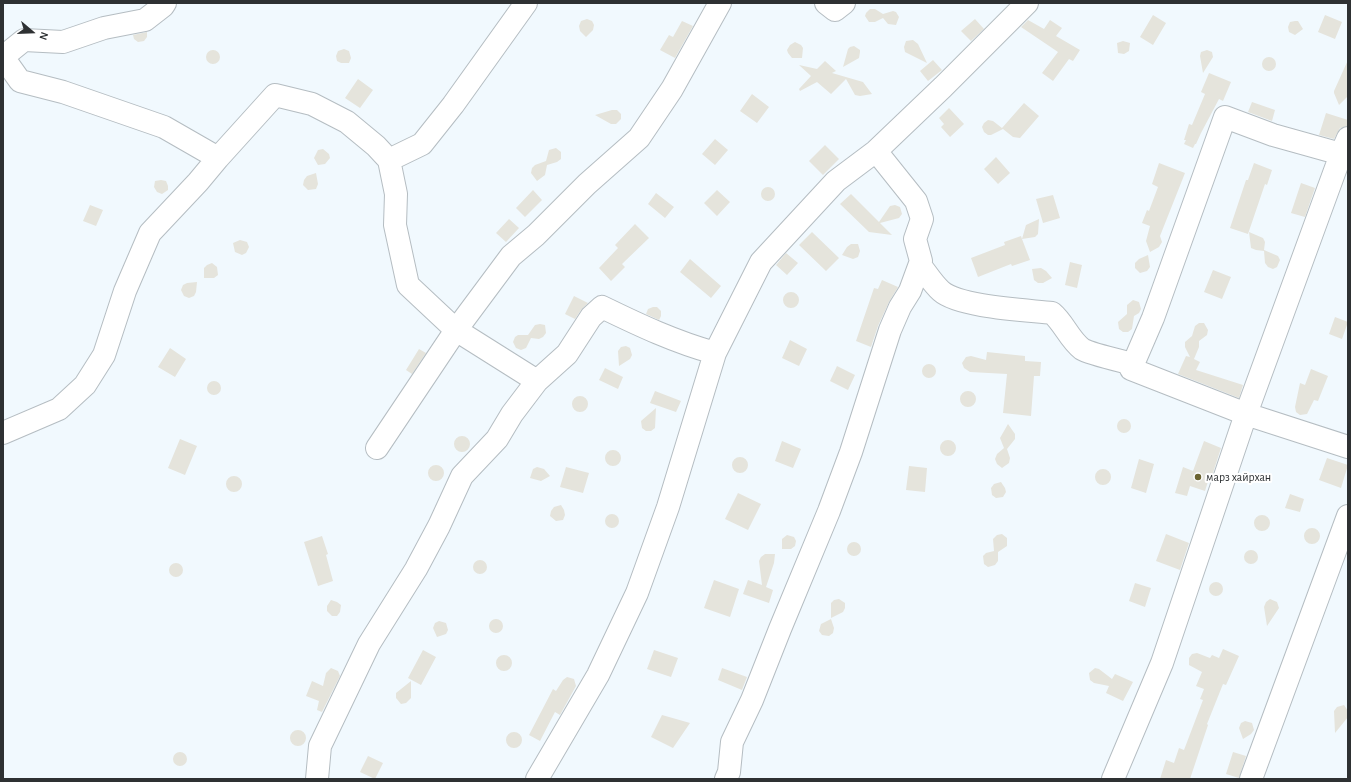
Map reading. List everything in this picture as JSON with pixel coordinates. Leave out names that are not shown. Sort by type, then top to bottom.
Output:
[{"type":"street","points":[[165,3],[145,20],[104,28],[63,42],[24,40],[3,57],[20,81],[63,92],[164,127],[218,158]]},
{"type":"street","points":[[389,160],[422,144],[453,105],[526,3]]},
{"type":"street","points":[[377,448],[456,330],[512,256],[536,235],[587,184],[639,138],[672,89],[720,3]]},
{"type":"street","points":[[826,3],[835,10],[844,3]]},
{"type":"street","points":[[536,779],[598,675],[637,594],[668,507],[715,353],[761,262],[836,181],[876,151],[1027,3]]},
{"type":"street","points":[[3,433],[59,409],[85,385],[104,355],[125,291],[150,233],[198,182],[275,95],[312,104],[347,122],[376,146],[389,160],[396,194],[395,225],[408,285],[456,330],[537,381]]},
{"type":"street","points":[[1113,779],[1162,663],[1246,414],[1344,146],[1273,135],[1225,117],[1153,318],[1131,369],[1246,414],[1348,447]]},
{"type":"street","points":[[726,779],[729,772],[732,742],[752,700],[830,511],[851,452],[890,330],[900,307],[910,291],[921,261],[915,239],[922,219],[916,201],[876,151]]},
{"type":"street","points":[[920,265],[942,292],[960,301],[1052,313],[1060,320],[1067,333],[1083,350],[1133,364]]},
{"type":"street","points":[[317,779],[320,746],[369,644],[416,569],[439,526],[462,476],[496,439],[512,414],[537,381],[567,354],[591,317],[602,308],[662,336],[715,353]]},
{"type":"street","points":[[1251,779],[1348,516]]},
{"type":"building","points":[[870,9],[875,9],[883,14],[893,11],[896,12],[899,17],[896,25],[888,24],[883,18],[875,22],[869,22],[865,16]]},
{"type":"building","points":[[1153,15],[1166,23],[1153,45],[1140,37]]},
{"type":"building","points":[[1325,15],[1342,22],[1335,39],[1318,32]]},
{"type":"building","points":[[587,19],[592,21],[594,25],[593,30],[586,37],[580,31],[579,26],[581,21]]},
{"type":"building","points":[[975,19],[984,29],[971,41],[961,31]]},
{"type":"building","points":[[1028,20],[1044,29],[1050,20],[1062,28],[1056,36],[1080,50],[1073,61],[1069,59],[1053,81],[1042,73],[1058,52],[1021,27]]},
{"type":"building","points":[[682,21],[693,26],[675,58],[660,50],[669,35],[673,37]]},
{"type":"building","points":[[1298,21],[1303,29],[1295,35],[1289,32],[1288,27],[1290,22]]},
{"type":"building","points":[[147,32],[147,37],[144,41],[138,42],[134,39],[133,35]]},
{"type":"building","points":[[913,40],[918,44],[927,63],[905,52],[904,47],[906,41]]},
{"type":"building","points":[[1123,41],[1130,43],[1129,51],[1124,54],[1118,53],[1117,43]]},
{"type":"building","points":[[795,42],[803,48],[802,58],[792,58],[788,53],[787,50],[790,45]]},
{"type":"building","points":[[854,46],[860,50],[859,58],[843,67],[848,49]]},
{"type":"building","points":[[344,49],[349,51],[351,58],[349,63],[341,63],[337,61],[336,56],[338,51]]},
{"type":"building","points":[[210,50],[216,50],[220,54],[220,60],[216,64],[210,64],[206,60],[206,54]]},
{"type":"building","points":[[1207,50],[1212,52],[1213,57],[1203,73],[1200,56],[1201,52]]},
{"type":"building","points":[[1269,57],[1274,59],[1276,64],[1274,69],[1269,71],[1264,69],[1262,64],[1264,59]]},
{"type":"building","points":[[933,60],[942,70],[928,81],[920,71]]},
{"type":"building","points":[[1348,60],[1348,96],[1339,105],[1334,91]]},
{"type":"building","points":[[825,61],[836,71],[832,73],[863,82],[872,94],[860,96],[855,95],[846,79],[831,94],[817,82],[800,91],[799,89],[811,76],[799,65],[817,69]]},
{"type":"building","points":[[1209,73],[1231,82],[1223,101],[1219,99],[1193,148],[1184,144],[1186,140],[1184,140],[1189,124],[1192,125],[1205,94],[1201,92]]},
{"type":"building","points":[[358,79],[373,90],[360,108],[345,98]]},
{"type":"building","points":[[752,94],[769,107],[757,123],[740,111]]},
{"type":"building","points":[[1252,102],[1275,110],[1272,121],[1248,112]]},
{"type":"building","points":[[1024,103],[1039,116],[1020,138],[1013,137],[1003,129],[991,135],[984,132],[982,127],[988,120],[993,121],[1002,128]]},
{"type":"building","points":[[949,108],[964,124],[950,137],[941,127],[944,124],[939,118]]},
{"type":"building","points":[[617,110],[621,114],[621,119],[616,124],[611,124],[595,115]]},
{"type":"building","points":[[1326,113],[1348,120],[1348,126],[1340,128],[1334,139],[1319,135]]},
{"type":"building","points":[[715,139],[728,150],[715,165],[702,154]]},
{"type":"building","points":[[825,145],[839,159],[823,175],[809,161]]},
{"type":"building","points":[[556,148],[561,152],[561,159],[547,165],[545,175],[537,181],[531,173],[532,168],[535,165],[546,161],[549,150]]},
{"type":"building","points":[[323,149],[329,154],[330,158],[325,164],[318,165],[314,158],[318,150]]},
{"type":"building","points":[[996,157],[1010,173],[998,184],[984,169]]},
{"type":"building","points":[[1159,163],[1185,173],[1160,236],[1162,242],[1159,247],[1150,252],[1146,241],[1150,226],[1142,223],[1147,210],[1149,211],[1158,187],[1152,184]]},
{"type":"building","points":[[1254,163],[1272,170],[1267,185],[1265,184],[1248,234],[1230,228],[1246,180],[1248,180]]},
{"type":"building","points":[[316,173],[318,184],[316,189],[308,190],[303,185],[304,180],[307,176]]},
{"type":"building","points":[[155,181],[166,181],[168,186],[168,190],[162,194],[157,192],[154,187]]},
{"type":"building","points":[[1301,183],[1315,188],[1305,217],[1291,213]]},
{"type":"building","points":[[765,187],[771,187],[775,191],[775,197],[771,201],[765,201],[761,197],[761,191]]},
{"type":"building","points":[[533,190],[542,200],[525,217],[516,208]]},
{"type":"building","points":[[717,190],[730,202],[717,216],[704,203]]},
{"type":"building","points":[[656,193],[674,207],[665,218],[648,204]]},
{"type":"building","points":[[851,194],[879,222],[890,206],[895,205],[900,207],[902,214],[899,218],[880,223],[892,235],[869,232],[840,204]]},
{"type":"building","points":[[1053,195],[1060,218],[1043,223],[1036,199]]},
{"type":"building","points":[[90,205],[103,210],[96,226],[83,221]]},
{"type":"building","points":[[509,219],[519,228],[506,242],[496,233]]},
{"type":"building","points":[[1039,219],[1038,234],[1035,237],[1022,239],[1026,225]]},
{"type":"building","points":[[635,224],[649,238],[622,264],[625,267],[611,281],[599,268],[618,248],[615,245]]},
{"type":"building","points":[[812,232],[839,258],[826,271],[799,245]]},
{"type":"building","points":[[1249,232],[1263,238],[1265,242],[1264,250],[1278,256],[1280,260],[1277,267],[1273,269],[1268,267],[1265,263],[1264,251],[1251,248]]},
{"type":"building","points":[[1021,236],[1030,260],[1012,266],[1011,264],[978,277],[971,258],[1005,245],[1004,242]]},
{"type":"building","points":[[240,240],[247,242],[249,247],[246,253],[242,255],[235,252],[233,243]]},
{"type":"building","points":[[851,244],[858,244],[860,251],[858,257],[853,259],[842,255]]},
{"type":"building","points":[[786,253],[798,263],[787,275],[776,265]]},
{"type":"building","points":[[1148,255],[1150,267],[1147,271],[1140,273],[1135,268],[1135,263],[1139,259]]},
{"type":"building","points":[[690,259],[721,286],[711,298],[680,272]]},
{"type":"building","points":[[1070,262],[1082,265],[1077,288],[1065,285]]},
{"type":"building","points":[[212,263],[217,267],[218,275],[214,278],[204,278],[204,268]]},
{"type":"building","points":[[1041,268],[1052,278],[1043,283],[1038,283],[1034,280],[1032,269]]},
{"type":"building","points":[[1213,270],[1231,277],[1222,299],[1204,292]]},
{"type":"building","points":[[882,280],[898,287],[878,326],[871,347],[856,341],[874,288],[878,289]]},
{"type":"building","points":[[197,282],[194,296],[189,298],[184,296],[181,290],[183,285]]},
{"type":"building","points":[[791,292],[798,297],[799,300],[794,307],[791,308],[784,303],[783,300],[788,293]]},
{"type":"building","points":[[574,296],[588,303],[575,319],[565,314]]},
{"type":"building","points":[[1133,300],[1139,302],[1141,309],[1139,313],[1134,316],[1132,329],[1128,332],[1123,332],[1119,329],[1118,322],[1127,314],[1127,305]]},
{"type":"building","points":[[657,307],[661,311],[659,320],[646,314],[648,309]]},
{"type":"building","points":[[1335,317],[1348,322],[1342,339],[1329,334]]},
{"type":"building","points":[[1199,323],[1204,323],[1208,330],[1207,335],[1199,341],[1199,347],[1194,359],[1200,362],[1196,370],[1243,385],[1239,398],[1178,374],[1186,356],[1190,357],[1185,347],[1185,342],[1192,336],[1195,326]]},
{"type":"building","points":[[535,325],[545,325],[546,333],[543,337],[539,339],[531,338],[526,348],[521,350],[516,348],[513,342],[515,337],[518,335],[528,335]]},
{"type":"building","points":[[790,340],[807,349],[799,366],[782,358]]},
{"type":"building","points":[[626,346],[630,348],[632,355],[630,359],[619,366],[618,351],[621,347]]},
{"type":"building","points":[[170,348],[186,359],[175,377],[158,367]]},
{"type":"building","points":[[419,349],[426,353],[412,374],[406,370]]},
{"type":"building","points":[[987,352],[1025,356],[1025,361],[1041,362],[1040,376],[1034,376],[1031,416],[1003,413],[1007,374],[970,372],[964,368],[962,363],[966,357],[971,356],[986,360]]},
{"type":"building","points":[[926,364],[932,364],[936,368],[936,374],[932,378],[926,378],[922,374],[922,368]]},
{"type":"building","points":[[837,366],[855,375],[848,390],[830,381]]},
{"type":"building","points":[[605,368],[623,377],[618,389],[599,380]]},
{"type":"building","points":[[1311,369],[1328,376],[1318,401],[1314,400],[1307,414],[1300,415],[1296,412],[1295,407],[1300,383],[1305,385]]},
{"type":"building","points":[[211,381],[217,381],[221,385],[221,391],[217,395],[211,395],[207,391],[207,385]]},
{"type":"building","points":[[655,391],[681,401],[676,412],[650,403]]},
{"type":"building","points":[[968,391],[975,396],[976,399],[971,406],[968,407],[961,402],[960,399],[965,392]]},
{"type":"building","points":[[580,396],[587,401],[588,404],[583,411],[580,412],[573,407],[572,404],[577,397]]},
{"type":"building","points":[[656,408],[655,428],[651,431],[646,431],[642,428],[641,421]]},
{"type":"building","points":[[1121,419],[1127,419],[1131,423],[1131,429],[1127,433],[1121,433],[1117,429],[1117,423]]},
{"type":"building","points":[[1008,424],[1015,434],[1015,439],[1007,449],[1010,458],[1009,463],[1002,468],[997,464],[995,459],[997,454],[1004,448],[1000,438]]},
{"type":"building","points":[[462,436],[469,441],[470,444],[465,451],[462,452],[455,447],[454,444],[459,437]]},
{"type":"building","points":[[180,439],[197,446],[185,475],[168,468]]},
{"type":"building","points":[[948,440],[955,445],[956,448],[951,455],[948,456],[941,451],[940,448],[945,441]]},
{"type":"building","points":[[782,441],[801,449],[793,468],[775,461]]},
{"type":"building","points":[[1204,441],[1221,448],[1212,476],[1210,475],[1205,491],[1190,486],[1187,496],[1175,493],[1183,467],[1193,471]]},
{"type":"building","points":[[613,450],[620,455],[621,458],[616,465],[613,466],[606,461],[605,458],[610,451]]},
{"type":"building","points":[[740,457],[747,462],[748,465],[743,472],[740,473],[733,468],[732,465],[737,458]]},
{"type":"building","points":[[1327,458],[1348,465],[1341,488],[1319,480]]},
{"type":"building","points":[[1139,459],[1154,464],[1146,493],[1131,488]]},
{"type":"building","points":[[436,465],[443,470],[444,473],[439,480],[436,481],[429,476],[428,473],[433,466]]},
{"type":"building","points":[[909,466],[927,468],[925,492],[906,490]]},
{"type":"building","points":[[537,467],[544,469],[550,476],[541,481],[530,478],[533,469]]},
{"type":"building","points":[[566,467],[589,473],[583,493],[560,487]]},
{"type":"building","points":[[1103,469],[1110,474],[1111,477],[1106,484],[1103,485],[1096,480],[1095,477],[1100,470]]},
{"type":"building","points":[[234,476],[241,481],[242,484],[237,491],[234,492],[227,487],[226,484],[231,477]]},
{"type":"building","points":[[1001,482],[1006,492],[1003,497],[996,498],[992,495],[991,488],[994,484]]},
{"type":"building","points":[[738,493],[761,504],[748,530],[725,519]]},
{"type":"building","points":[[1290,494],[1304,499],[1300,512],[1285,508]]},
{"type":"building","points":[[561,505],[565,515],[563,520],[556,521],[550,516],[551,511],[554,507]]},
{"type":"building","points":[[609,514],[615,514],[619,518],[619,524],[615,528],[609,528],[605,524],[605,518]]},
{"type":"building","points":[[1262,515],[1269,520],[1270,523],[1265,530],[1262,531],[1255,526],[1254,523],[1259,516]]},
{"type":"building","points":[[1312,528],[1319,533],[1320,536],[1315,543],[1312,544],[1305,539],[1304,536],[1309,529]]},
{"type":"building","points":[[1002,534],[1007,538],[1007,546],[998,552],[998,561],[995,565],[988,567],[984,564],[983,556],[986,553],[994,551],[993,539],[997,535]]},
{"type":"building","points":[[1166,534],[1189,543],[1180,570],[1156,561]]},
{"type":"building","points":[[787,535],[794,537],[796,541],[795,546],[791,549],[782,549],[782,539]]},
{"type":"building","points":[[322,536],[328,554],[326,555],[333,581],[318,586],[304,542]]},
{"type":"building","points":[[854,542],[859,544],[861,549],[859,554],[854,556],[849,554],[847,549],[849,544]]},
{"type":"building","points":[[1248,550],[1254,550],[1258,554],[1258,560],[1254,564],[1248,564],[1244,560],[1244,554]]},
{"type":"building","points":[[765,554],[775,554],[774,563],[766,587],[773,590],[769,603],[743,594],[748,580],[762,585],[759,561]]},
{"type":"building","points":[[477,560],[483,560],[487,564],[487,570],[483,574],[477,574],[473,570],[473,564]]},
{"type":"building","points":[[173,563],[179,563],[183,567],[183,573],[179,577],[173,577],[169,573],[169,567]]},
{"type":"building","points":[[714,580],[739,589],[730,617],[704,608]]},
{"type":"building","points":[[1213,582],[1219,582],[1223,586],[1223,592],[1219,596],[1213,596],[1209,592],[1209,586]]},
{"type":"building","points":[[1135,583],[1151,588],[1145,607],[1129,601]]},
{"type":"building","points":[[839,599],[845,603],[845,608],[843,612],[831,618],[831,603],[834,600]]},
{"type":"building","points":[[1270,599],[1277,602],[1279,608],[1267,626],[1264,607],[1266,602]]},
{"type":"building","points":[[331,600],[341,605],[340,612],[337,616],[332,616],[327,611],[327,606]]},
{"type":"building","points":[[493,619],[499,619],[503,623],[503,629],[499,633],[493,633],[489,629],[489,623]]},
{"type":"building","points":[[831,619],[834,628],[833,633],[829,636],[822,635],[819,631],[821,624]]},
{"type":"building","points":[[439,621],[446,623],[448,630],[446,634],[437,637],[433,628],[435,623]]},
{"type":"building","points":[[1223,649],[1239,656],[1226,685],[1223,684],[1207,724],[1208,725],[1190,779],[1160,779],[1166,760],[1174,763],[1179,748],[1184,750],[1203,700],[1200,699],[1204,689],[1196,686],[1202,672],[1189,665],[1189,658],[1192,654],[1197,653],[1210,658],[1212,655],[1219,658]]},
{"type":"building","points":[[423,650],[436,657],[421,685],[408,678]]},
{"type":"building","points":[[654,650],[678,658],[671,677],[647,669]]},
{"type":"building","points":[[504,655],[511,660],[512,663],[507,670],[504,671],[497,666],[496,663],[501,656]]},
{"type":"building","points":[[331,668],[338,671],[340,676],[322,712],[317,710],[319,701],[306,696],[312,681],[323,686],[326,673]]},
{"type":"building","points":[[722,668],[747,677],[742,690],[718,680]]},
{"type":"building","points":[[1095,668],[1099,669],[1112,679],[1115,674],[1133,682],[1123,701],[1106,693],[1109,686],[1094,683],[1090,680],[1089,673]]},
{"type":"building","points":[[567,677],[574,679],[576,686],[560,715],[555,712],[540,741],[529,735],[553,689],[556,691],[563,680]]},
{"type":"building","points":[[411,681],[411,698],[406,703],[401,704],[396,698],[396,693]]},
{"type":"building","points":[[1344,705],[1348,711],[1348,717],[1335,733],[1334,711],[1337,707]]},
{"type":"building","points":[[662,715],[690,723],[673,748],[651,737]]},
{"type":"building","points":[[1245,721],[1252,723],[1254,730],[1243,739],[1239,728],[1241,723]]},
{"type":"building","points":[[298,730],[305,735],[306,738],[301,745],[298,746],[291,741],[290,738],[295,731]]},
{"type":"building","points":[[514,732],[521,737],[522,740],[517,747],[514,748],[507,743],[506,740],[511,733]]},
{"type":"building","points":[[177,752],[183,752],[187,756],[187,762],[183,766],[177,766],[173,762],[173,756]]},
{"type":"building","points":[[1233,752],[1246,756],[1239,778],[1226,774]]},
{"type":"building","points":[[368,756],[383,763],[375,779],[360,772]]},
{"type":"place","name":"марз хайрхан","points":[[1198,477]]}]
